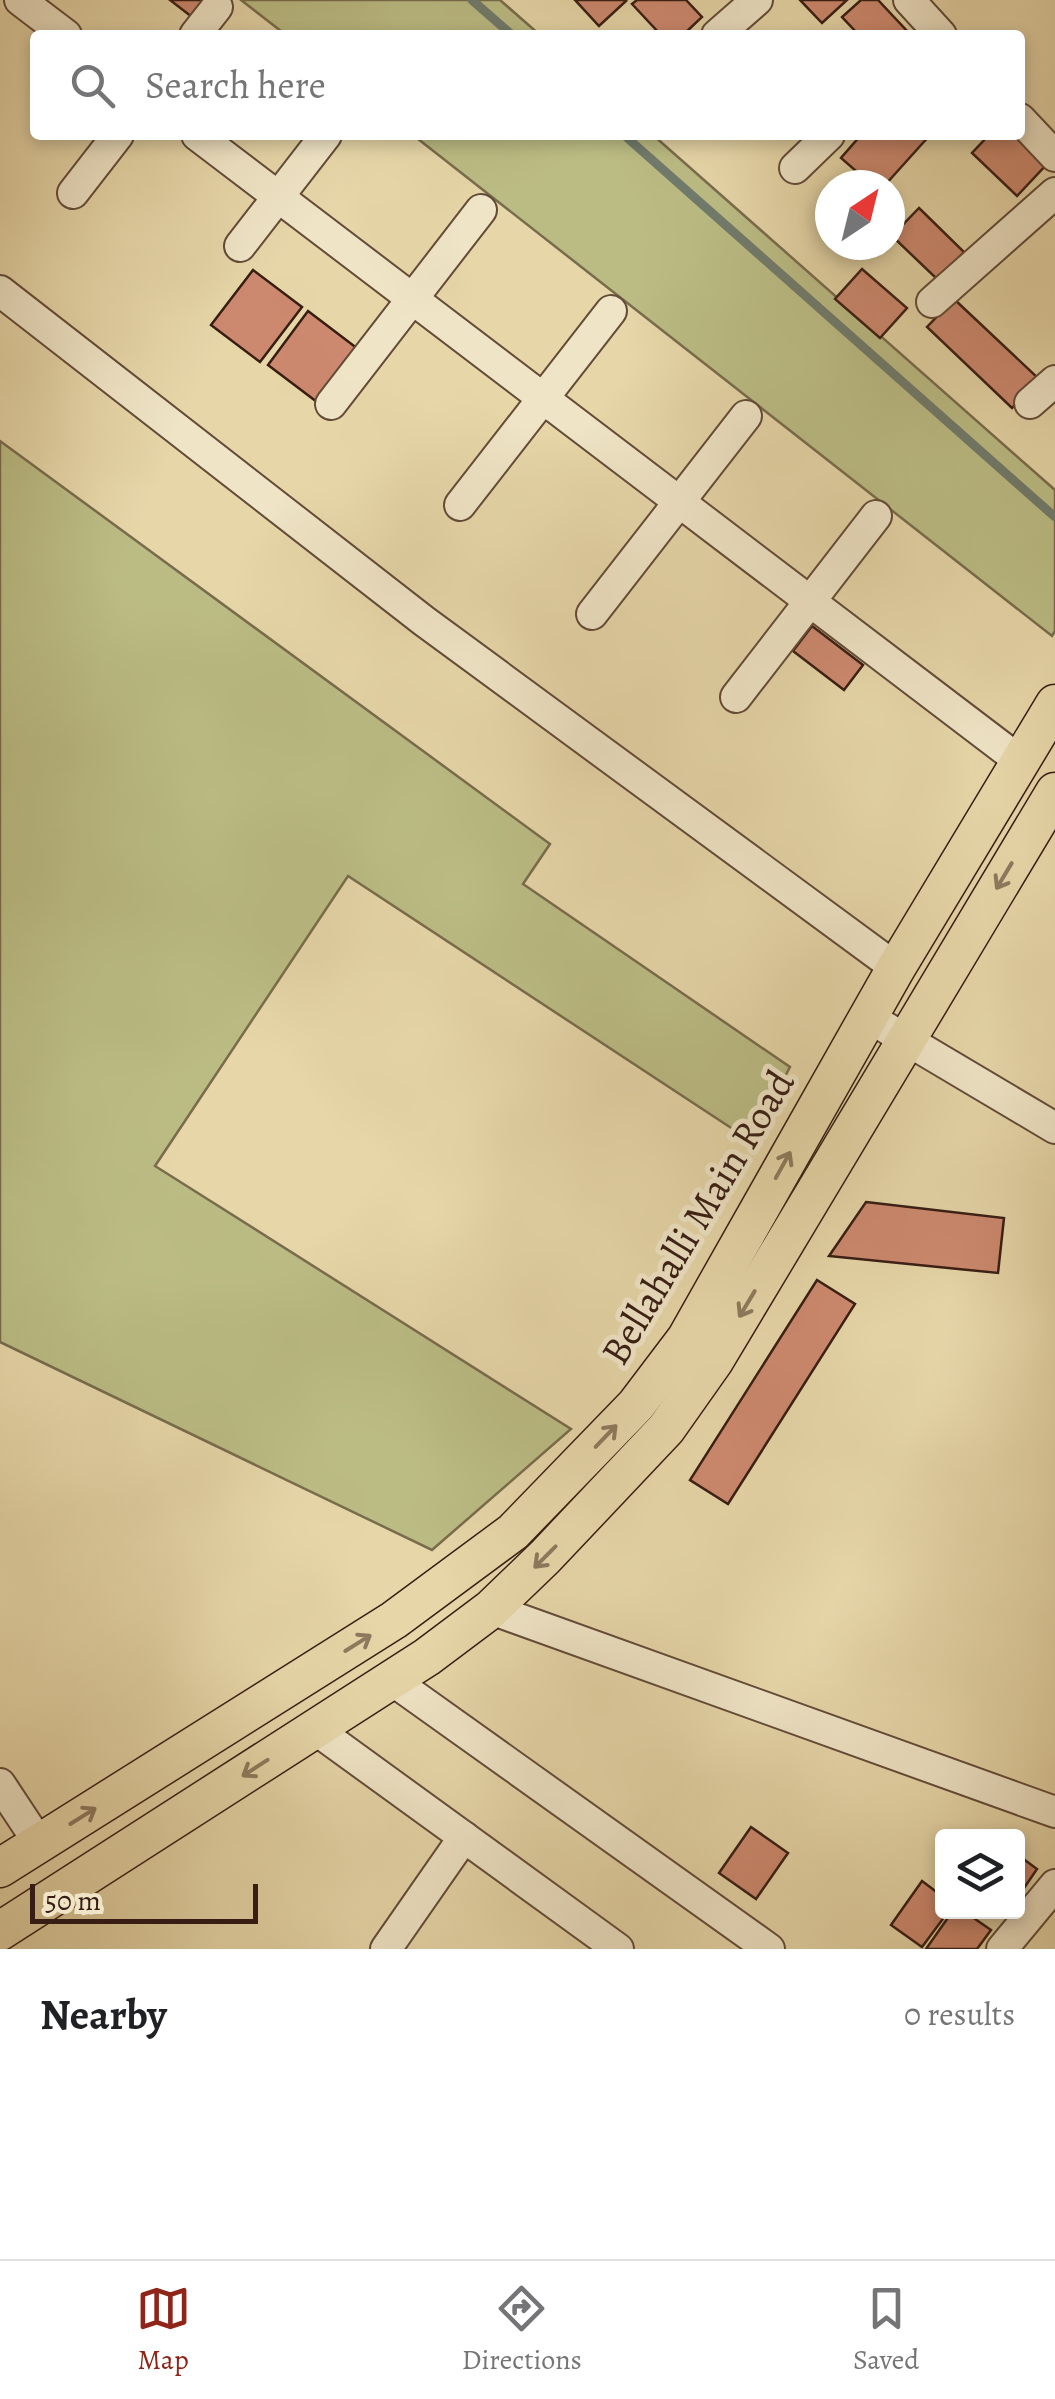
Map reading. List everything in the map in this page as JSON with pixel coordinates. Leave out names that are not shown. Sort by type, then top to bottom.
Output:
[{"type":"main road","name":"Bellahalli Main Road","points":[[0,1868],[394,1620],[513,1532],[636,1405],[686,1339],[868,1016],[1055,704]]},
{"type":"main road","points":[[0,1931],[392,1680],[491,1609],[666,1429],[714,1361],[1055,792]]},
{"type":"street","points":[[0,12],[9,0]]},
{"type":"street","points":[[20,0],[59,30]]},
{"type":"street","points":[[723,30],[757,0]]},
{"type":"street","points":[[909,0],[934,30]]},
{"type":"street","points":[[200,30],[217,7]]},
{"type":"street","points":[[1025,123],[1055,156]]},
{"type":"street","points":[[73,193],[114,140]]},
{"type":"street","points":[[205,140],[1020,762]]},
{"type":"street","points":[[240,246],[322,140]]},
{"type":"street","points":[[796,168],[825,140]]},
{"type":"street","points":[[932,302],[1055,192]]},
{"type":"street","points":[[331,404],[481,210]]},
{"type":"street","points":[[0,291],[424,621],[896,968]]},
{"type":"street","points":[[460,505],[611,311]]},
{"type":"street","points":[[1030,403],[1055,381]]},
{"type":"street","points":[[592,614],[746,416]]},
{"type":"street","points":[[736,696],[876,516]]},
{"type":"street","points":[[868,1016],[1055,1128]]},
{"type":"street","points":[[491,1609],[1055,1812]]},
{"type":"street","points":[[392,1680],[769,1949]]},
{"type":"street","points":[[315,1729],[618,1949]]},
{"type":"street","points":[[0,1784],[39,1844]]},
{"type":"street","points":[[386,1949],[464,1838]]},
{"type":"street","points":[[1002,1949],[1055,1885]]},
{"type":"green space","points":[[241,0],[500,0],[534,30],[280,30]]},
{"type":"green space","points":[[419,140],[659,140],[1055,490],[1052,636]]},
{"type":"green space","points":[[0,441],[550,844],[523,884],[790,1067],[751,1141],[348,876],[155,1166],[571,1429],[432,1550],[0,1342]]},
{"type":"building","points":[[170,0],[205,0],[192,17]]},
{"type":"building","points":[[575,0],[624,0],[626,1],[599,26]]},
{"type":"building","points":[[637,0],[686,0],[702,17],[688,30],[656,30],[632,4]]},
{"type":"building","points":[[800,0],[847,0],[822,23]]},
{"type":"building","points":[[861,0],[878,0],[906,30],[854,30],[842,17]]},
{"type":"building","points":[[857,140],[926,140],[898,170],[855,170],[841,158]]},
{"type":"building","points":[[984,140],[1021,140],[1047,164],[1017,196],[972,153]]},
{"type":"building","points":[[919,208],[964,252],[938,280],[905,248],[905,223]]},
{"type":"building","points":[[862,269],[907,308],[880,338],[835,299]]},
{"type":"building","points":[[253,270],[302,307],[260,362],[211,325]]},
{"type":"building","points":[[954,299],[1039,379],[1012,408],[927,327]]},
{"type":"building","points":[[308,311],[358,349],[317,402],[268,365]]},
{"type":"building","points":[[812,626],[863,665],[844,690],[793,651]]},
{"type":"building","points":[[866,1202],[1004,1218],[998,1273],[829,1256]]},
{"type":"building","points":[[817,1280],[855,1304],[728,1504],[690,1480]]},
{"type":"building","points":[[751,1827],[788,1853],[756,1899],[719,1873]]},
{"type":"building","points":[[1025,1860],[1037,1869],[1025,1887]]},
{"type":"building","points":[[922,1881],[935,1891],[935,1919],[943,1919],[922,1947],[891,1925]]},
{"type":"building","points":[[947,1919],[975,1919],[991,1930],[977,1949],[926,1949]]},
{"type":"waterway","points":[[472,0],[506,30]]},
{"type":"waterway","points":[[630,140],[1055,517]]}]
